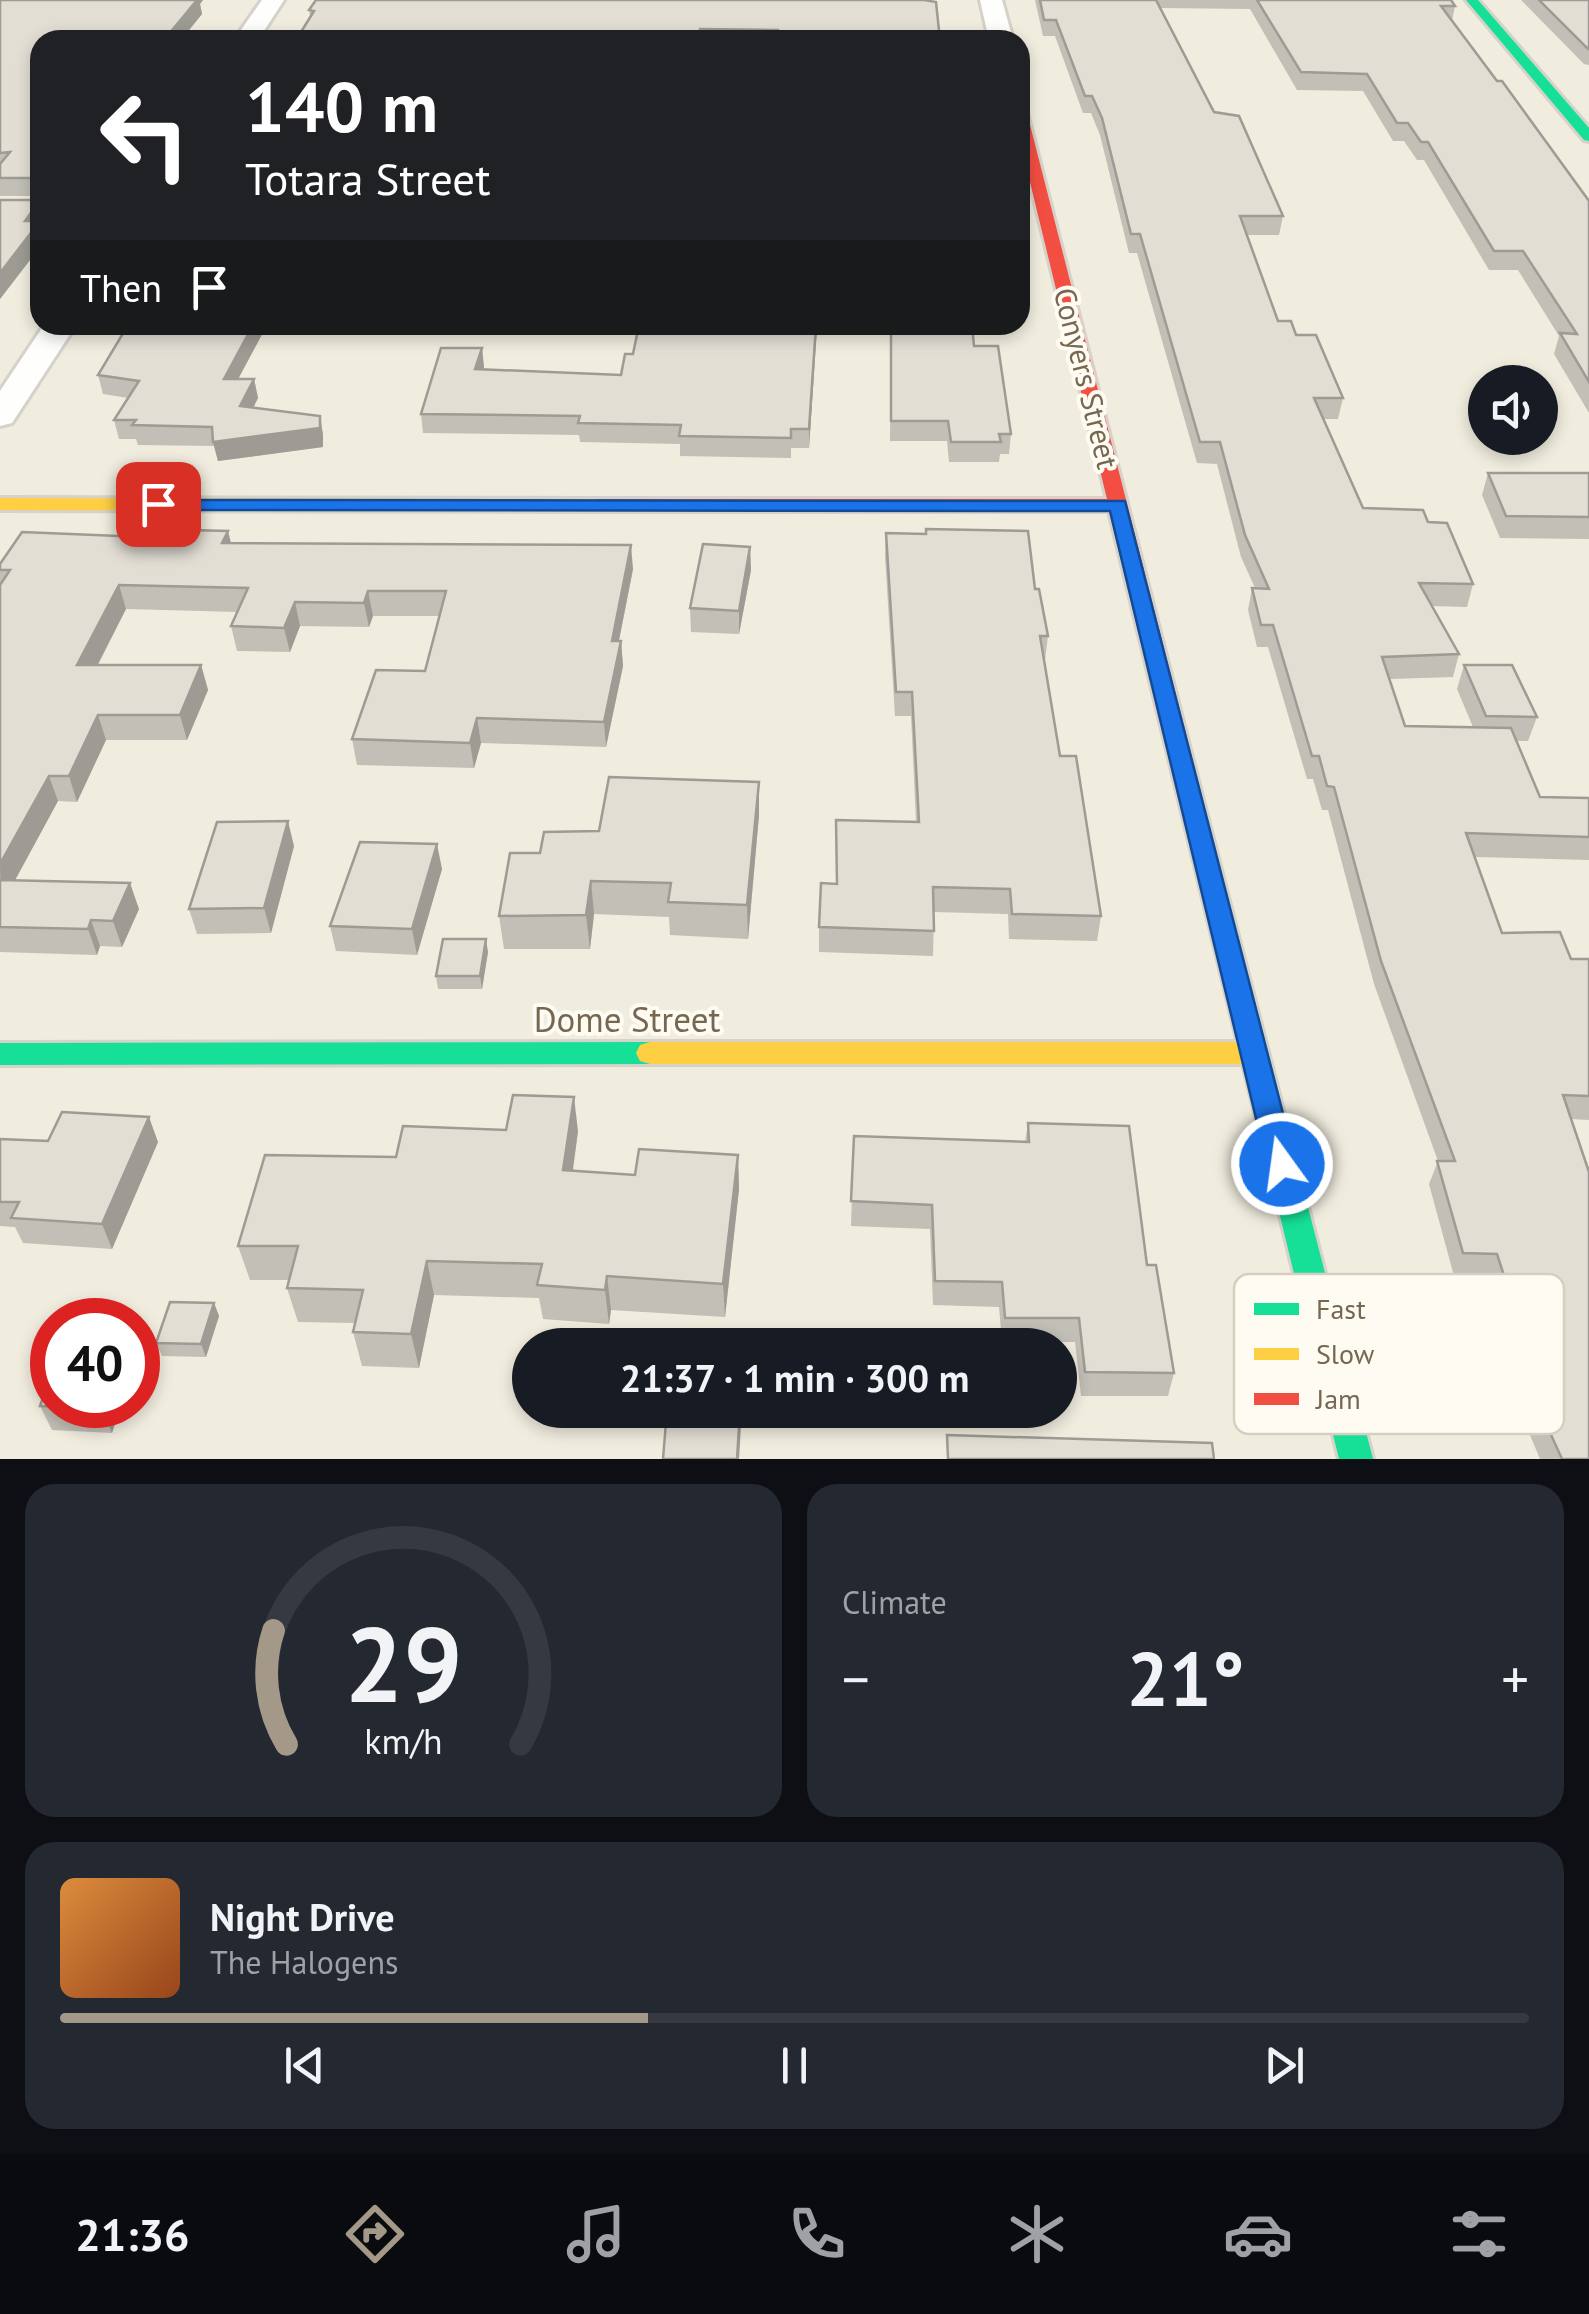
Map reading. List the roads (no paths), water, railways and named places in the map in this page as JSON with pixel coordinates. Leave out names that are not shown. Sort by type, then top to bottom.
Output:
[{"type":"street","points":[[253,30],[273,0]]},
{"type":"street","points":[[991,0],[998,30]]},
{"type":"street","points":[[1472,0],[1589,136]]},
{"type":"street","name":"Conyers Street","points":[[1032,207],[1118,505],[1310,1274]]},
{"type":"street","points":[[0,416],[53,335]]},
{"type":"street","points":[[0,504],[1118,505]]},
{"type":"street","name":"Dome Street","points":[[0,1054],[1254,1053]]},
{"type":"street","name":"Conyers Street","points":[[1350,1434],[1356,1459]]}]
